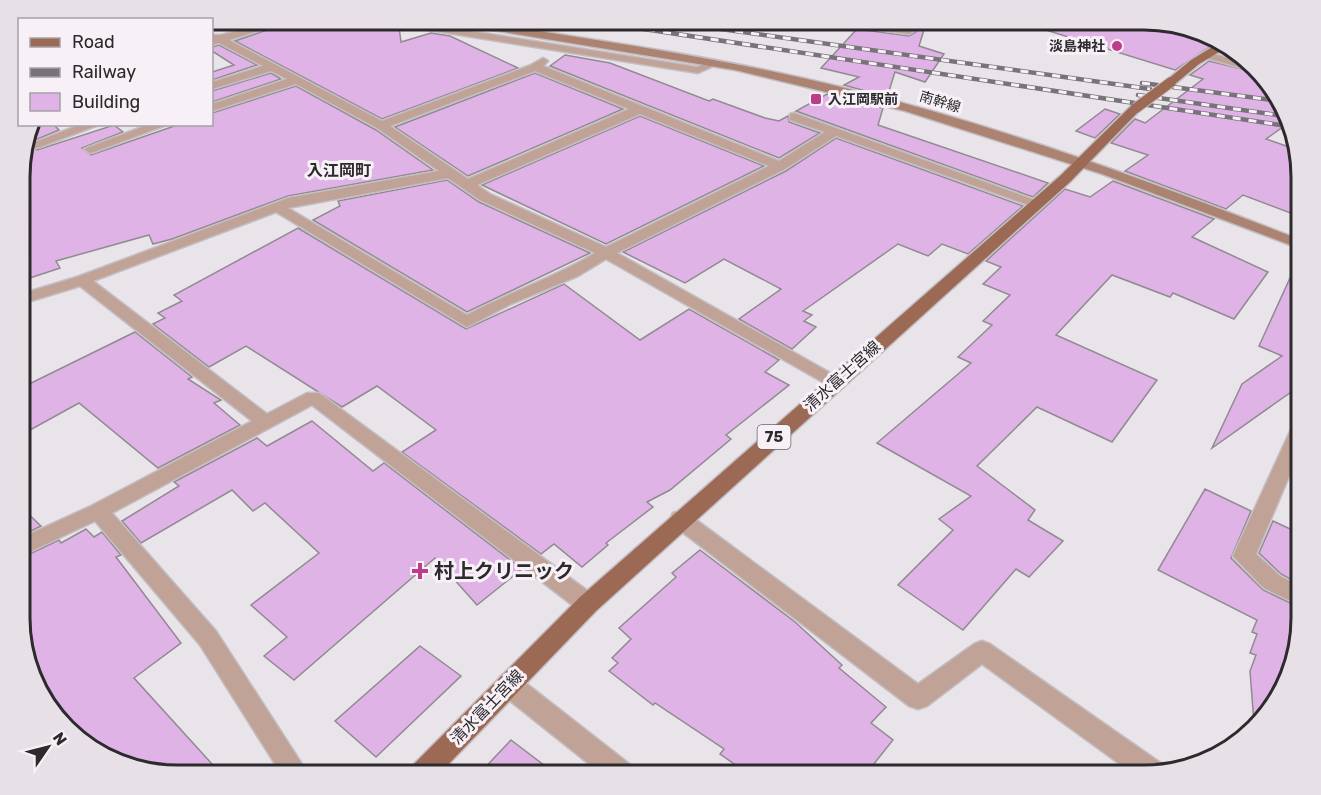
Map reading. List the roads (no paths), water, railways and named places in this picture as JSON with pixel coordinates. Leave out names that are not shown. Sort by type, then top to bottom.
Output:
[{"type":"main road","name":"南幹線","points":[[511,30],[715,63],[896,104],[1172,193],[1291,241]]},
{"type":"main road","name":"清水富士宮線","points":[[431,765],[588,604],[680,519],[1036,203],[1136,108],[1216,49]]},
{"type":"street","points":[[214,39],[249,30]]},
{"type":"street","points":[[445,30],[698,70],[715,63]]},
{"type":"street","points":[[902,30],[909,31]]},
{"type":"street","points":[[214,39],[271,66],[381,125],[448,174],[485,197],[606,253],[835,383]]},
{"type":"street","points":[[381,125],[536,67],[559,49]]},
{"type":"street","points":[[1207,55],[1240,65]]},
{"type":"street","points":[[213,86],[271,66]]},
{"type":"street","points":[[536,67],[780,166]]},
{"type":"street","points":[[213,108],[296,80]]},
{"type":"street","points":[[466,185],[640,109]]},
{"type":"street","points":[[794,117],[1036,203]]},
{"type":"street","points":[[36,144],[89,126]]},
{"type":"street","points":[[90,148],[152,126]]},
{"type":"street","points":[[277,207],[467,322],[505,301],[573,273],[606,253],[780,166],[834,132]]},
{"type":"street","points":[[30,296],[82,280],[277,207],[334,192],[448,174]]},
{"type":"street","points":[[82,280],[264,421]]},
{"type":"street","points":[[30,544],[98,511],[313,397],[588,604]]},
{"type":"street","points":[[1291,450],[1244,556],[1272,582],[1291,592]]},
{"type":"street","points":[[98,511],[208,638],[289,765]]},
{"type":"street","points":[[680,519],[918,698],[982,651],[1141,765]]},
{"type":"street","points":[[509,685],[610,765]]},
{"type":"railway","points":[[650,30],[1281,125]]},
{"type":"railway","points":[[728,30],[1150,89]]},
{"type":"railway","points":[[1142,83],[1269,100]]},
{"type":"railway","points":[[1138,95],[1277,115]]},
{"type":"place","name":"淡島神社","points":[[1117,46]]},
{"type":"place","name":"入江岡駅前","points":[[816,99]]},
{"type":"place","name":"村上クリニック","points":[[420,571]]},
{"type":"district","name":"入江岡町","points":[[339,170]]}]
